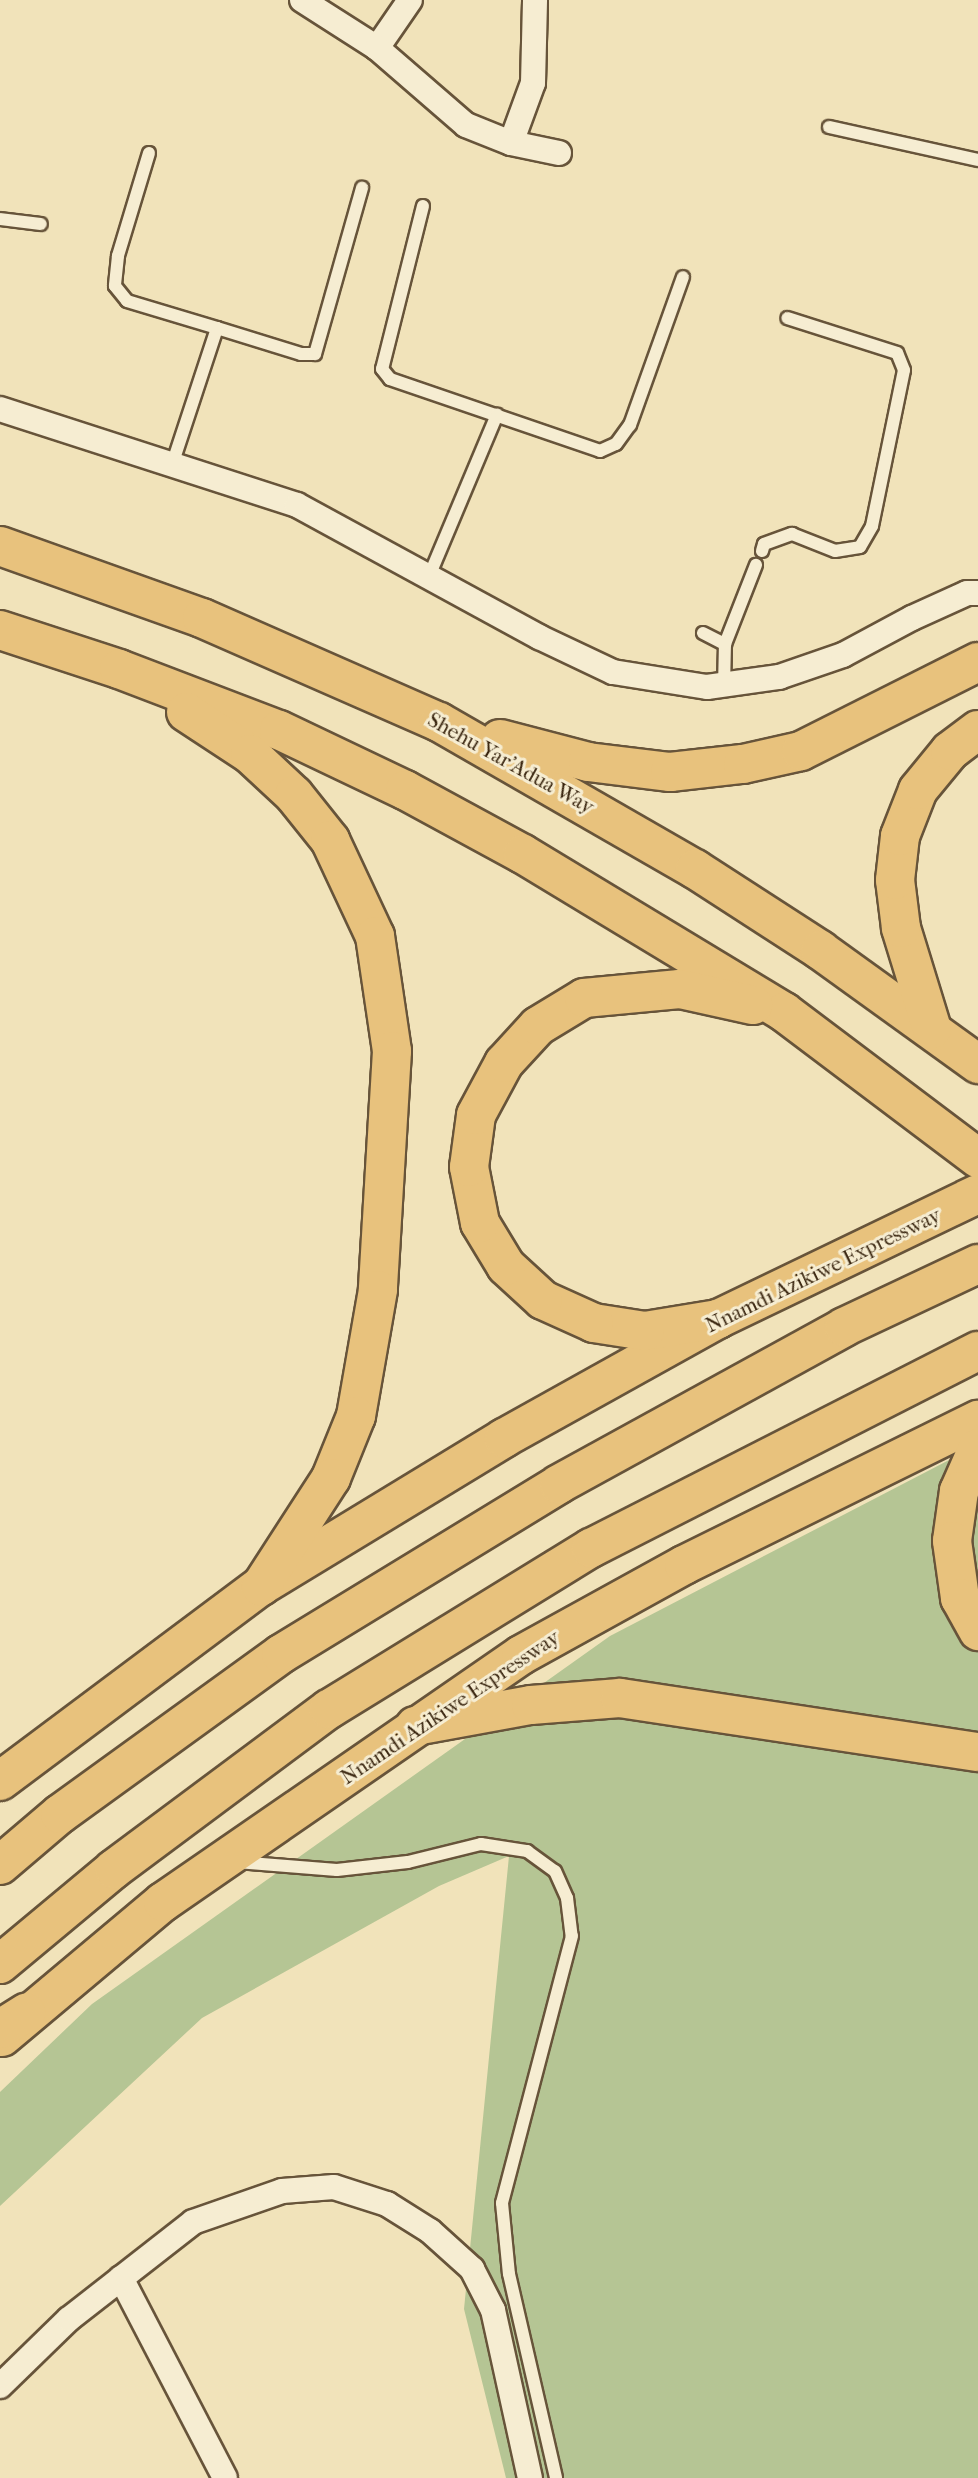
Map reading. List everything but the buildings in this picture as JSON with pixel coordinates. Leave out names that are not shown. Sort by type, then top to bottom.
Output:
[{"type":"highway","name":"Shehu Yar'Adua Way","points":[[0,546],[202,618],[439,722],[695,869],[932,1029],[978,1064]]},
{"type":"highway","points":[[0,630],[119,669],[279,730],[405,790],[523,854],[784,1012],[969,1150]]},
{"type":"highway","points":[[439,722],[587,762],[670,772],[731,765],[801,751],[978,662]]},
{"type":"highway","points":[[119,669],[250,754],[294,795],[330,840],[350,876],[375,936],[386,990],[392,1051],[390,1105],[378,1290],[368,1363],[356,1416],[331,1478],[261,1586]]},
{"type":"highway","points":[[932,1029],[901,928],[895,880],[901,836],[918,790],[950,751],[978,730]]},
{"type":"highway","points":[[718,1319],[645,1331],[594,1323],[543,1300],[506,1266],[480,1223],[469,1167],[476,1115],[504,1063],[538,1026],[584,998],[631,990],[680,989],[784,1012]]},
{"type":"highway","name":"Nnamdi Azikiwe Expressway","points":[[0,1781],[261,1586],[504,1438],[718,1319],[978,1194]]},
{"type":"highway","points":[[0,1865],[60,1814],[292,1647],[559,1484],[844,1327],[978,1264]]},
{"type":"highway","points":[[0,1964],[114,1869],[330,1709],[591,1548],[978,1350]]},
{"type":"highway","name":"Nnamdi Azikiwe Expressway","points":[[9,2027],[163,1902],[521,1655],[684,1565],[978,1420]]},
{"type":"highway","points":[[978,1448],[959,1491],[952,1541],[960,1598],[978,1631]]},
{"type":"highway","points":[[415,1726],[531,1705],[620,1698],[978,1752]]},
{"type":"street","points":[[302,0],[377,48],[466,125],[511,143],[559,153]]},
{"type":"street","points":[[377,48],[410,0]]},
{"type":"street","points":[[511,143],[533,83],[534,0]]},
{"type":"street","points":[[0,409],[173,462],[297,505],[430,574],[539,636],[613,671],[724,687],[779,677],[843,655],[912,618],[967,593],[978,593]]},
{"type":"street","points":[[0,2386],[69,2319],[193,2222],[282,2191],[334,2187],[387,2204],[430,2231],[472,2269],[493,2310],[530,2478]]},
{"type":"street","points":[[121,2278],[225,2478]]},
{"type":"lane","points":[[829,127],[978,160]]},
{"type":"lane","points":[[149,153],[118,256],[115,286],[127,301],[301,354],[315,354],[362,188]]},
{"type":"lane","points":[[423,206],[382,369],[390,379],[600,450],[616,444],[630,425],[683,277]]},
{"type":"lane","points":[[0,219],[41,224]]},
{"type":"lane","points":[[762,551],[764,544],[792,534],[835,551],[860,547],[872,526],[904,370],[897,353],[787,318]]},
{"type":"lane","points":[[173,462],[217,328]]},
{"type":"lane","points":[[430,574],[497,415]]},
{"type":"lane","points":[[724,687],[725,644],[756,565]]},
{"type":"lane","points":[[703,632],[725,644]]},
{"type":"lane","points":[[226,1861],[337,1870],[408,1862],[481,1844],[527,1851],[555,1871],[567,1898],[572,1936],[502,2203],[509,2274],[556,2478]]},
{"type":"green space","points":[[978,1445],[978,2478],[506,2478],[464,2309],[509,1856],[439,1886],[202,2018],[0,2206],[0,2092],[92,2004],[610,1636]]}]
